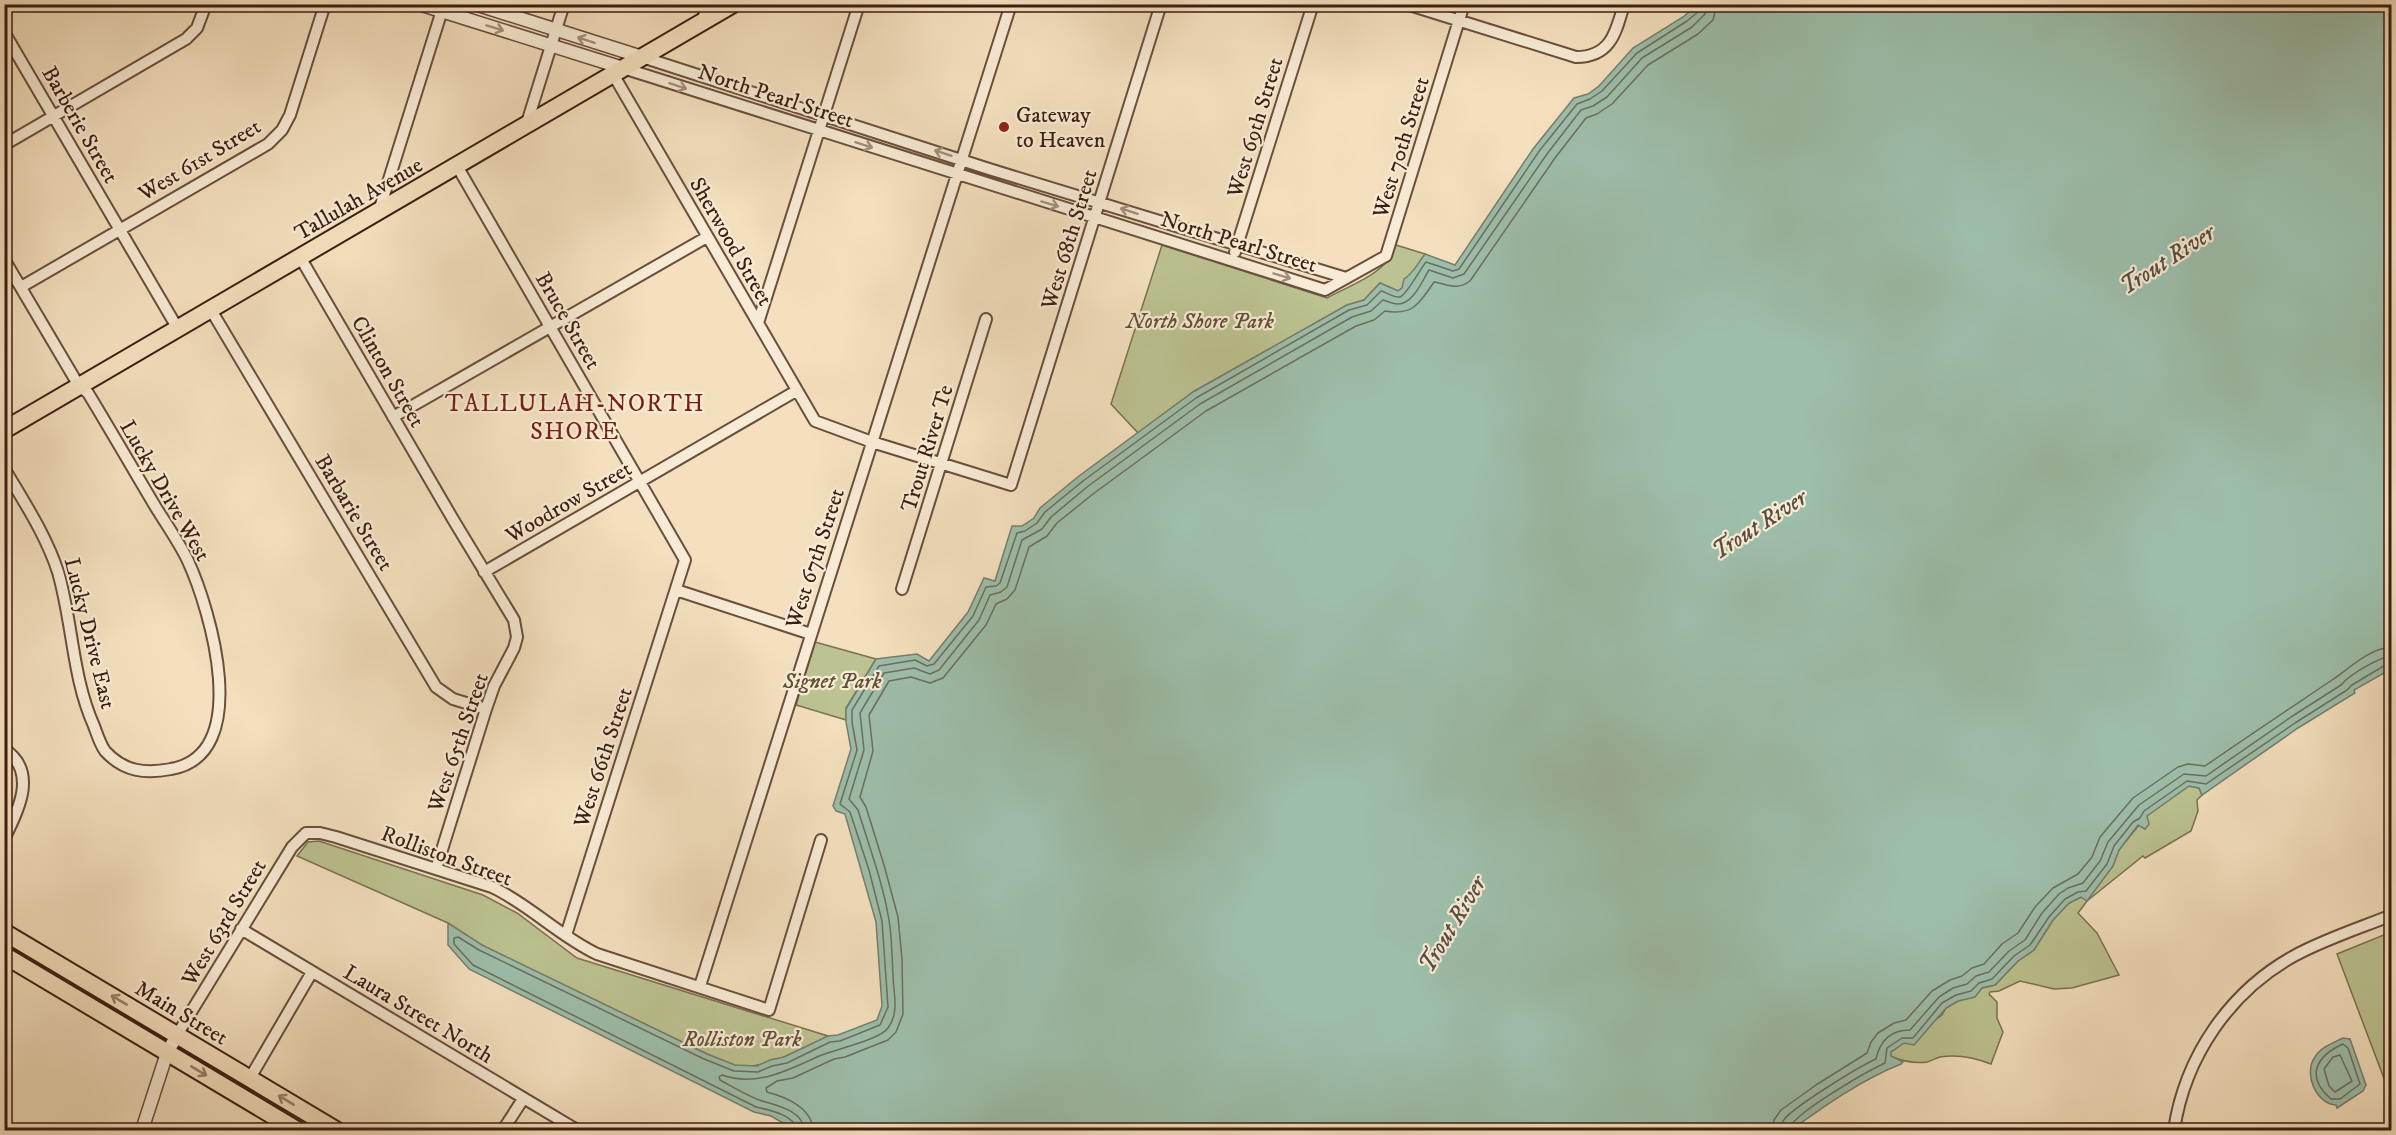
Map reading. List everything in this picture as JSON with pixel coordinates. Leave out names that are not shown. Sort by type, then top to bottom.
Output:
[{"type":"main road","name":"Tallulah Avenue","points":[[4,430],[733,4]]},
{"type":"main road","name":"Main Street","points":[[4,932],[336,1131]]},
{"type":"main road","name":"Main Street","points":[[4,955],[297,1131]]},
{"type":"street","points":[[4,145],[186,39],[196,28],[207,4]]},
{"type":"street","name":"West 61st Street","points":[[21,287],[268,144],[282,130],[290,115],[325,4]]},
{"type":"street","name":"North Pearl Street","points":[[419,4],[443,8],[618,71],[819,131],[1325,290],[1346,278]]},
{"type":"street","name":"North Pearl Street","points":[[475,4],[962,160],[1346,278]]},
{"type":"street","points":[[526,126],[564,4]]},
{"type":"street","points":[[702,23],[708,4]]},
{"type":"street","points":[[758,323],[859,4]]},
{"type":"street","name":"West 67th Street","points":[[700,986],[1011,4]]},
{"type":"street","name":"West 68th Street","points":[[942,463],[1011,485],[1161,4]]},
{"type":"street","name":"West 69th Street","points":[[1232,261],[1313,4]]},
{"type":"street","points":[[1406,4],[1576,57],[1587,57],[1609,45],[1624,4]]},
{"type":"street","name":"West 70th Street","points":[[1346,278],[1386,256],[1464,4]]},
{"type":"street","points":[[379,212],[443,8]]},
{"type":"street","name":"Barberie Street","points":[[4,32],[178,329]]},
{"type":"street","name":"Sherwood Street","points":[[618,71],[707,237],[815,421],[872,442]]},
{"type":"street","name":"Bruce Street","points":[[457,166],[685,560],[676,590]]},
{"type":"street","points":[[393,417],[707,237]]},
{"type":"street","name":"Clinton Street","points":[[300,257],[514,620],[516,628]]},
{"type":"street","name":"Lucky Drive West","points":[[4,259],[79,386],[88,393],[187,560],[213,636],[220,708],[213,737],[198,756]]},
{"type":"street","name":"Barbarie Street","points":[[211,310],[436,687],[453,699],[486,708]]},
{"type":"street","name":"Trout River Te","points":[[902,589],[986,319]]},
{"type":"street","name":"Woodrow Street","points":[[484,572],[796,391]]},
{"type":"street","points":[[872,442],[942,463]]},
{"type":"street","name":"Lucky Drive East","points":[[4,468],[39,528],[52,556],[64,601],[80,690],[103,748],[123,765],[149,773],[179,768],[198,756]]},
{"type":"street","points":[[676,590],[811,633]]},
{"type":"street","name":"West 66th Street","points":[[566,935],[676,590]]},
{"type":"street","name":"West 65th Street","points":[[436,869],[486,708],[494,686],[514,648],[516,628]]},
{"type":"street","points":[[4,749],[18,760],[24,780],[18,809],[4,839]]},
{"type":"street","name":"Rolliston Street","points":[[306,833],[320,833],[492,887],[566,935]]},
{"type":"street","name":"West 63rd Street","points":[[177,1035],[292,847],[306,833]]},
{"type":"street","points":[[566,935],[582,947],[597,954],[770,1010],[821,840]]},
{"type":"street","points":[[2174,1131],[2178,1107],[2191,1069],[2214,1028],[2234,1003],[2261,979],[2296,955],[2391,915]]},
{"type":"street","name":"Laura Street North","points":[[241,929],[577,1131]]},
{"type":"street","points":[[250,1078],[312,972]]},
{"type":"street","points":[[142,1131],[167,1053],[177,1035]]},
{"type":"street","points":[[503,1131],[523,1099]]},
{"type":"green space","name":"North Shore Park","points":[[1162,245],[1327,298],[1377,271],[1385,264],[1396,245],[1425,254],[1398,291],[1380,283],[1364,300],[1347,305],[1193,392],[1139,434],[1111,404]]},
{"type":"green space","name":"Signet Park","points":[[815,642],[876,659],[846,708],[846,720],[796,705]]},
{"type":"green space","points":[[2189,786],[2199,788],[2202,795],[2197,800],[2198,811],[2191,831],[2145,858],[2143,856],[2087,901],[2078,913],[2097,933],[2119,975],[2072,988],[2054,989],[2020,981],[1999,991],[1990,992],[1989,994],[1997,1002],[1997,1018],[2003,1032],[1991,1064],[1960,1056],[1946,1056],[1917,1063],[1890,1056],[1891,1052],[1942,1015],[1946,1008],[1958,1001],[1975,996],[1982,988],[1995,985],[2018,961],[2034,950],[2053,920],[2069,903],[2081,897],[2087,900],[2113,866],[2119,850],[2139,825],[2145,829],[2146,816]]},
{"type":"green space","name":"Rolliston Park","points":[[319,841],[483,895],[517,913],[577,958],[828,1036],[769,1062],[745,1066],[727,1063],[481,945],[448,923],[297,856],[308,842]]},
{"type":"green space","points":[[2391,932],[2391,1097],[2337,954]]},
{"type":"water","name":"Trout River","points":[[1697,5],[2391,5],[2391,669],[2354,690],[2355,693],[2298,728],[2202,795],[2199,788],[2189,786],[2147,816],[2149,824],[2145,829],[2138,825],[2119,850],[2113,866],[2087,901],[2081,897],[2069,903],[2053,920],[2034,950],[2018,961],[1995,985],[1982,988],[1975,997],[1958,1001],[1946,1008],[1914,1045],[1904,1043],[1891,1052],[1891,1056],[1903,1062],[1901,1064],[1858,1085],[1791,1130],[795,1130],[771,1116],[754,1112],[469,969],[448,945],[448,923],[482,945],[707,1054],[735,1065],[757,1066],[784,1057],[828,1036],[838,1035],[877,1020],[882,1006],[876,922],[845,814],[836,811],[833,806],[851,749],[846,709],[876,659],[917,654],[929,661],[968,612],[984,578],[995,581],[1012,526],[1022,526],[1034,518],[1040,508],[1079,476],[1193,392],[1347,305],[1364,300],[1380,283],[1398,291],[1402,288],[1404,279],[1425,254],[1455,265],[1533,149],[1574,98],[1588,94],[1599,86],[1633,48],[1683,17]]},
{"type":"water","points":[[2343,1038],[2350,1039],[2366,1085],[2363,1091],[2337,1108],[2336,1105],[2317,1094],[2310,1071],[2320,1051]]},
{"type":"place","name":"Gateway to Heaven","points":[[1004,127]]},
{"type":"district","name":"TALLULAH-NORTH SHORE","points":[[575,417]]}]
